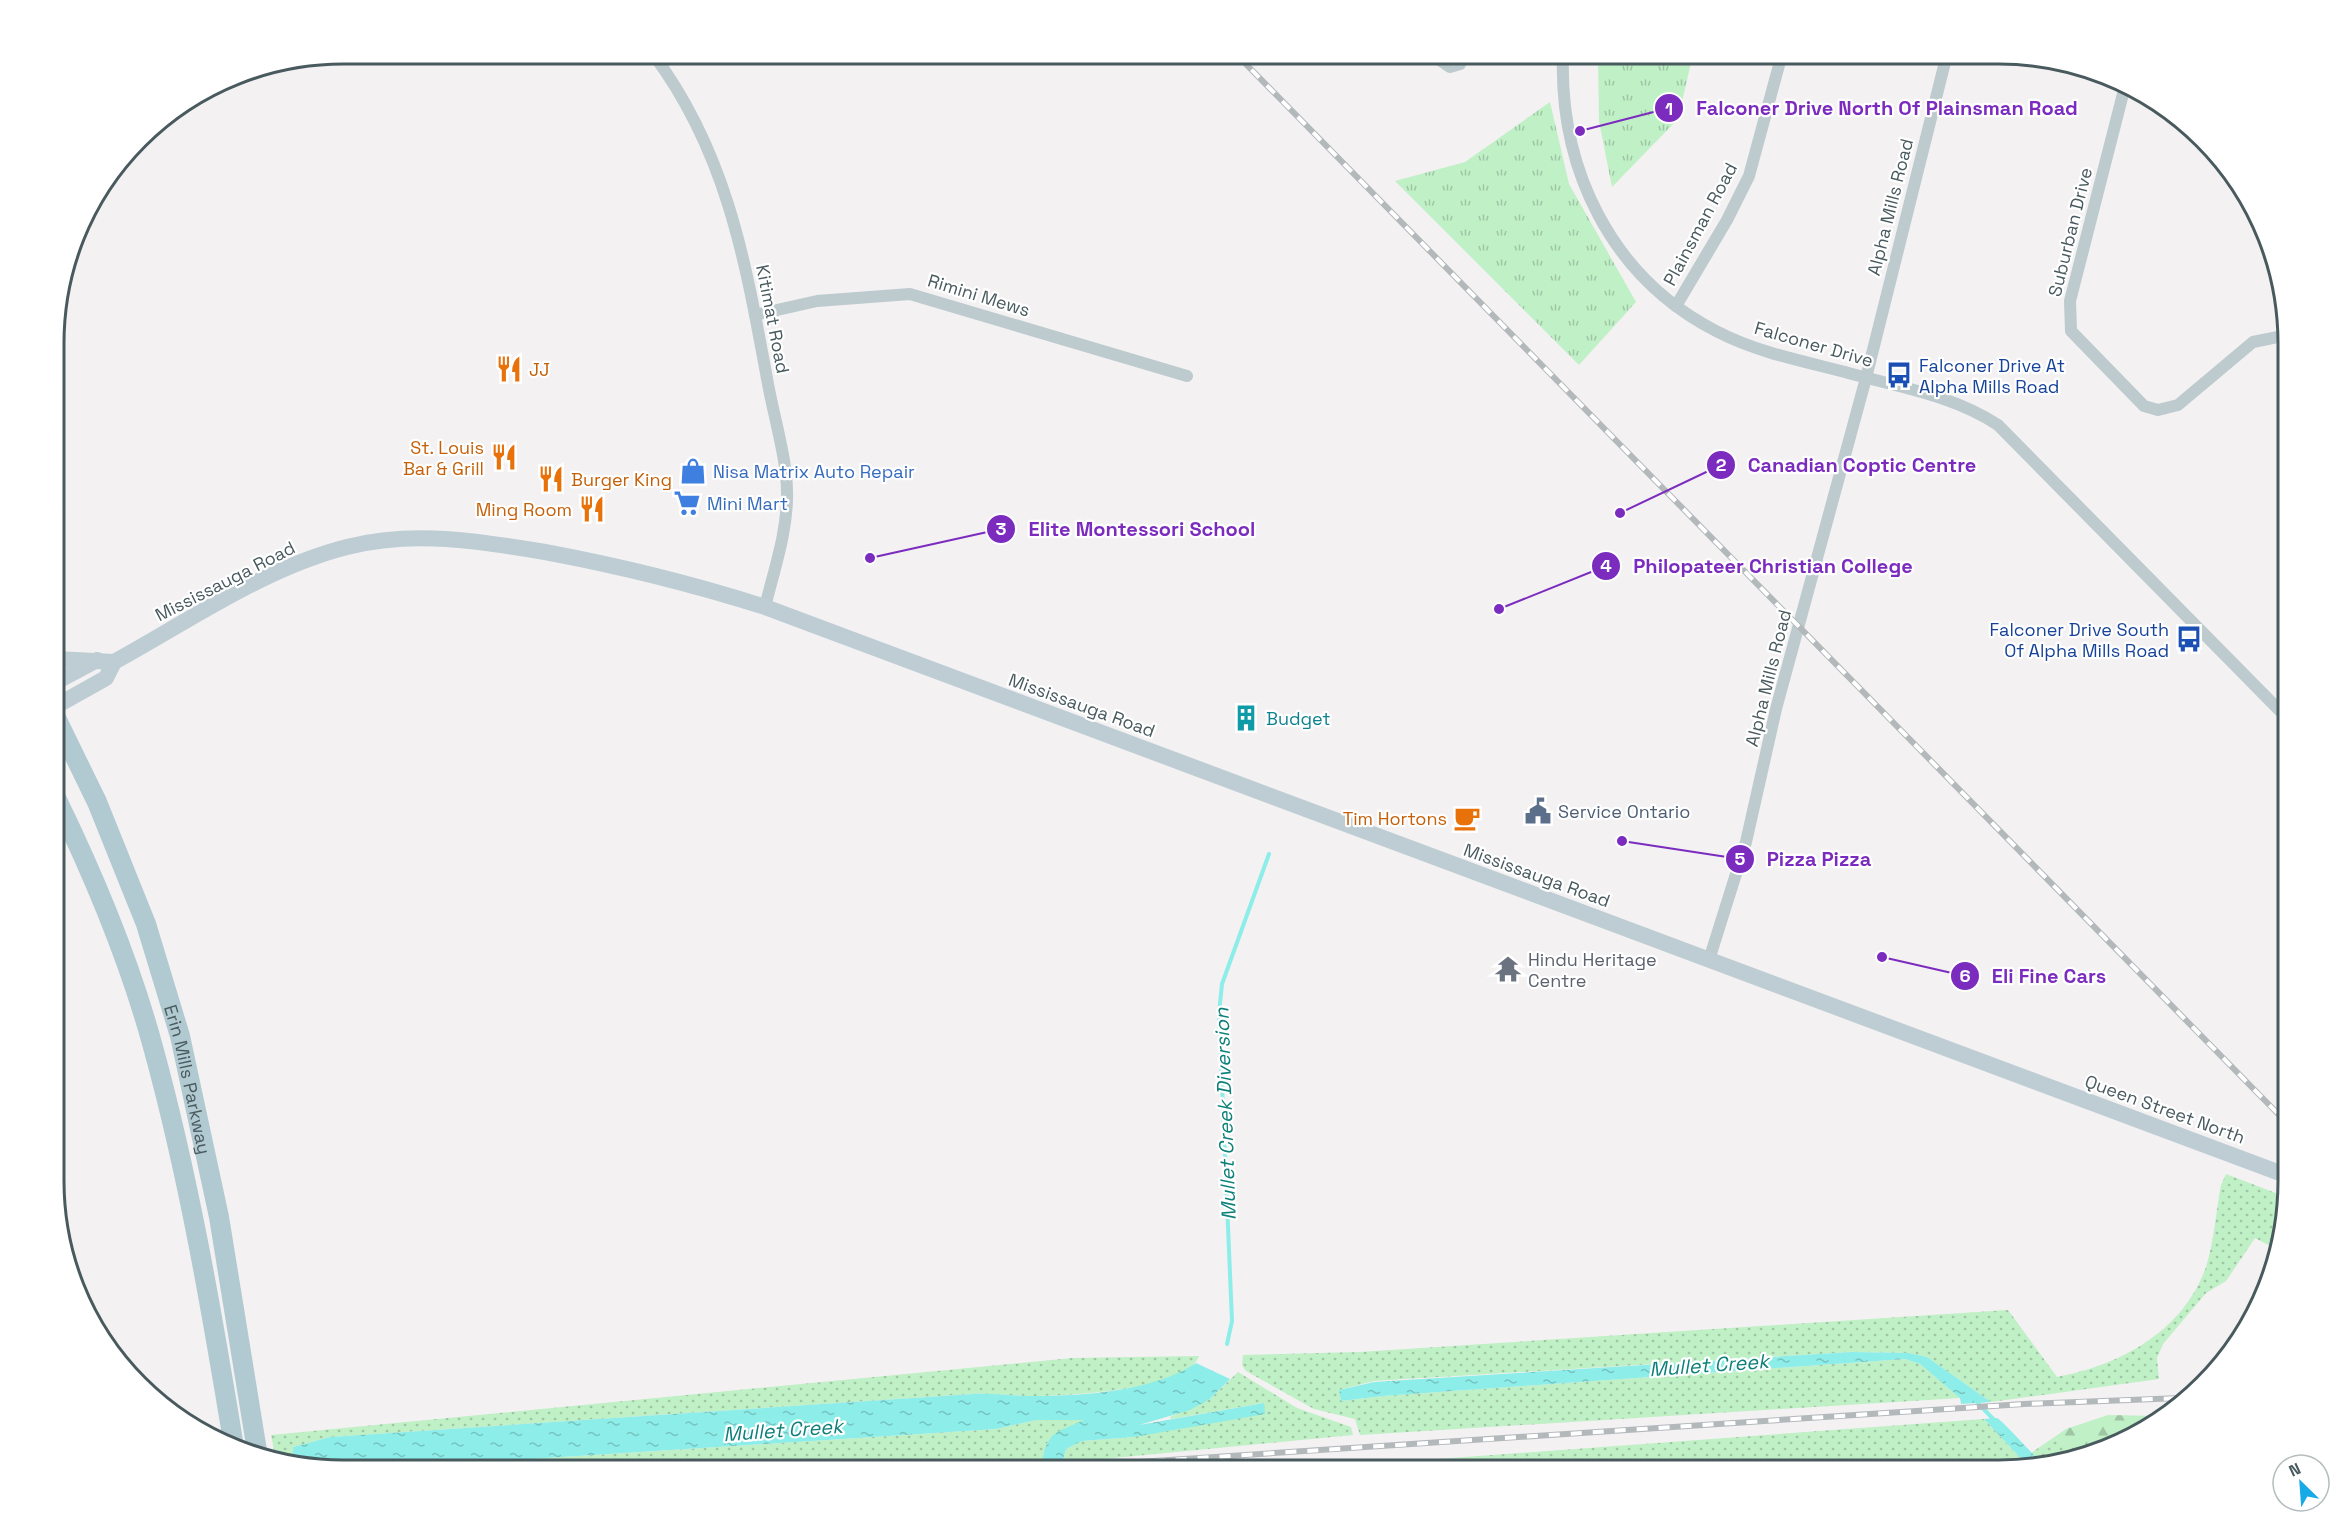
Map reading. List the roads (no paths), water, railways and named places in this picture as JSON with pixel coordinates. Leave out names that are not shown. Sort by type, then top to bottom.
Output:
[{"type":"main road","name":"Mississauga Road","points":[[64,702],[106,678],[114,662],[286,569],[347,547],[399,538],[446,537],[604,563],[665,576],[765,607],[2028,1079]]},
{"type":"main road","points":[[64,659],[114,662]]},
{"type":"main road","points":[[64,678],[97,660]]},
{"type":"main road","name":"Erin Mills Parkway","points":[[64,735],[96,802],[146,924],[180,1036],[218,1206],[256,1447]]},
{"type":"main road","name":"Erin Mills Parkway","points":[[64,814],[84,855],[135,990],[153,1046],[182,1160],[232,1437]]},
{"type":"main road","name":"Queen Street North","points":[[2028,1079],[2278,1172]]},
{"type":"street","name":"Kitimat Road","points":[[660,64],[691,111],[704,138],[736,225],[755,315],[788,490],[786,520],[765,607]]},
{"type":"street","points":[[1446,64],[1450,67],[1460,64]]},
{"type":"street","name":"Falconer Drive","points":[[1563,64],[1568,134],[1592,207],[1622,254],[1649,285],[1676,306],[1716,331],[1738,341],[1963,404],[1998,425],[2278,709]]},
{"type":"street","name":"Plainsman Road","points":[[1676,306],[1727,220],[1749,176],[1779,64]]},
{"type":"street","name":"Alpha Mills Road","points":[[1710,960],[1746,842],[1776,709],[1866,378],[1944,64]]},
{"type":"street","name":"Suburban Drive","points":[[2123,93],[2070,301],[2071,331],[2144,406],[2158,410],[2178,405],[2253,342],[2278,337]]},
{"type":"street","name":"Rimini Mews","points":[[755,315],[817,301],[910,294],[1187,376]]},
{"type":"water","points":[[1851,1352],[1909,1353],[1927,1357],[1991,1402],[1961,1404],[1960,1398],[1920,1364],[1905,1359],[1383,1396],[1341,1401],[1339,1390],[1374,1382]]},
{"type":"water","points":[[1196,1363],[1230,1379],[1210,1399],[1190,1410],[1139,1425],[1264,1403],[1265,1414],[1134,1437],[1082,1441],[1066,1449],[1063,1460],[1043,1460],[1050,1438],[1061,1430],[1084,1420],[1036,1420],[996,1429],[517,1460],[325,1460],[292,1456],[293,1447],[330,1437],[973,1394],[1075,1395],[1140,1386],[1179,1372]]},
{"type":"water","points":[[1997,1418],[2037,1458],[2022,1460],[1984,1419]]},
{"type":"waterway","name":"Mullet Creek Diversion","points":[[1227,1344],[1232,1321],[1219,1013],[1222,984],[1269,854]]},
{"type":"waterway","name":"Mullet Creek","points":[[1976,1401],[1996,1422]]},
{"type":"railway","points":[[1246,64],[2278,1114]]},
{"type":"railway","points":[[1168,1460],[2024,1404],[2175,1398]]},
{"type":"place","name":"Falconer Drive North Of Plainsman Road","points":[[1580,131]]},
{"type":"place","name":"JJ","points":[[509,369]]},
{"type":"place","name":"Falconer Drive At Alpha Mills Road","points":[[1899,375]]},
{"type":"place","name":"St. Louis Bar & Grill","points":[[504,457]]},
{"type":"place","name":"Nisa Matrix Auto Repair","points":[[693,471]]},
{"type":"place","name":"Burger King","points":[[551,479]]},
{"type":"place","name":"Mini Mart","points":[[687,503]]},
{"type":"place","name":"Ming Room","points":[[592,509]]},
{"type":"place","name":"Canadian Coptic Centre","points":[[1620,513]]},
{"type":"place","name":"Elite Montessori School","points":[[870,558]]},
{"type":"place","name":"Philopateer Christian College","points":[[1499,609]]},
{"type":"place","name":"Falconer Drive South Of Alpha Mills Road","points":[[2189,639]]},
{"type":"place","name":"Budget","points":[[1246,718]]},
{"type":"place","name":"Service Ontario","points":[[1538,811]]},
{"type":"place","name":"Tim Hortons","points":[[1467,818]]},
{"type":"place","name":"Pizza Pizza","points":[[1622,841]]},
{"type":"place","name":"Eli Fine Cars","points":[[1882,957]]},
{"type":"place","name":"Hindu Heritage Centre","points":[[1508,969]]}]
